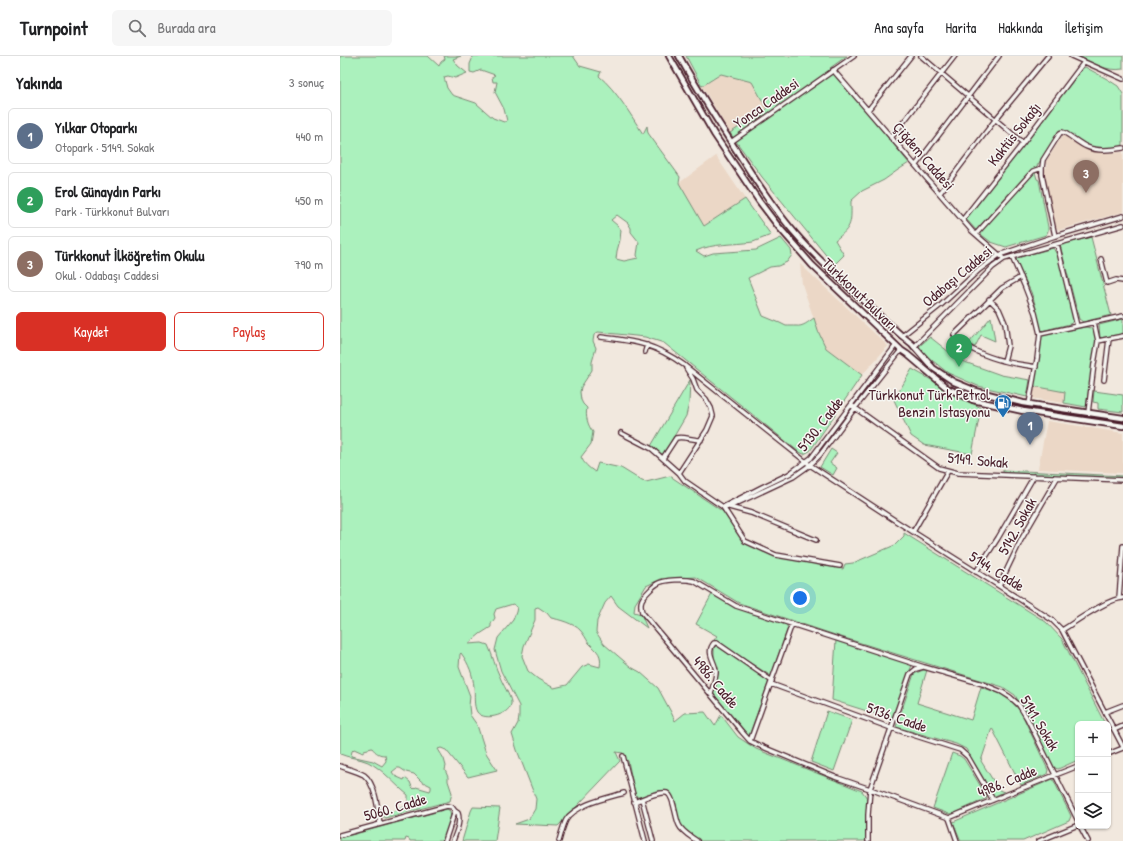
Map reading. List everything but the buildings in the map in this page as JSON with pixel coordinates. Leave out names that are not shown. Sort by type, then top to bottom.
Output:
[{"type":"street","name":"Türkkonut Bulvarı","points":[[669,56],[714,134],[759,201],[778,226],[812,265],[901,350],[948,388],[973,400],[1023,411],[1123,426]]},
{"type":"street","name":"Türkkonut Bulvarı","points":[[679,56],[693,81],[768,199],[800,240],[909,341],[933,368],[954,382],[976,391],[1029,404],[1123,418]]},
{"type":"street","name":"Yonca Caddesi","points":[[731,142],[854,56]]},
{"type":"street","points":[[868,110],[912,56]]},
{"type":"street","points":[[921,56],[1023,143]]},
{"type":"street","points":[[891,138],[955,56]]},
{"type":"street","points":[[916,165],[999,56]]},
{"type":"street","points":[[940,193],[995,120],[1048,56]]},
{"type":"street","points":[[1071,56],[1123,79]]},
{"type":"street","name":"Kaktüs Sokağı","points":[[962,219],[1023,143],[1084,62]]},
{"type":"street","name":"Çiğdem Caddesi","points":[[834,70],[962,219],[1004,260]]},
{"type":"street","points":[[1055,236],[1042,175],[1042,168],[1044,160],[1060,133],[1065,133],[1087,147],[1094,149],[1112,150],[1123,148]]},
{"type":"street","points":[[976,234],[1033,170],[1042,168]]},
{"type":"street","name":"Odabaşı Caddesi","points":[[902,336],[941,305],[979,270],[999,255],[1055,236],[1123,216]]},
{"type":"street","name":"Odabaşı Caddesi","points":[[914,347],[993,267],[1004,260],[1123,225]]},
{"type":"street","points":[[1057,244],[1076,326]]},
{"type":"street","points":[[1012,257],[1035,313],[1040,334],[1029,404]]},
{"type":"street","points":[[1101,259],[1107,284],[1116,280],[1123,281]]},
{"type":"street","points":[[1021,277],[1002,288],[954,335],[966,347],[1004,361],[1036,367]]},
{"type":"street","points":[[989,300],[999,309],[1005,323],[1008,346],[1004,361]]},
{"type":"street","points":[[1040,334],[1123,316]]},
{"type":"street","points":[[1088,412],[1098,341],[1094,322]]},
{"type":"street","points":[[896,345],[902,336]]},
{"type":"street","points":[[1098,341],[1123,336]]},
{"type":"street","name":"5144. Cadde","points":[[601,337],[647,345],[664,352],[684,365],[809,463],[913,532],[1052,620],[1062,630],[1123,748]]},
{"type":"street","points":[[1104,380],[1109,339]]},
{"type":"street","points":[[646,352],[647,345]]},
{"type":"street","name":"5130. Cadde","points":[[729,506],[799,474],[809,463],[896,345]]},
{"type":"street","points":[[907,354],[914,347]]},
{"type":"street","name":"5130. Cadde","points":[[723,507],[789,474],[820,455],[901,350]]},
{"type":"street","points":[[679,473],[701,440],[711,423],[713,416],[706,399],[697,390],[693,379],[684,365]]},
{"type":"street","name":"5149. Sokak","points":[[851,405],[938,468],[948,471],[958,473],[1123,480]]},
{"type":"street","points":[[621,433],[652,449],[679,473],[685,481],[723,507],[745,541],[776,555],[840,566]]},
{"type":"street","points":[[663,458],[676,438],[680,437],[701,440]]},
{"type":"street","points":[[913,532],[948,471]]},
{"type":"street","points":[[976,572],[998,538],[1034,476]]},
{"type":"street","name":"5142. Sokak","points":[[999,586],[1021,540],[1057,478]]},
{"type":"street","points":[[723,507],[729,506],[751,513],[816,540]]},
{"type":"street","points":[[1062,630],[1106,603],[1121,598],[1123,546]]},
{"type":"street","name":"4986. Cadde","points":[[924,667],[736,606],[694,581],[663,582],[657,584],[644,596],[640,604],[642,612],[750,741],[821,772],[949,818],[1075,767]]},
{"type":"street","points":[[750,741],[792,624]]},
{"type":"street","name":"5136. Cadde","points":[[710,695],[716,671],[711,655],[712,645],[717,643],[771,683],[891,728],[964,752],[993,800]]},
{"type":"street","points":[[868,841],[870,789],[910,674],[924,667]]},
{"type":"street","name":"5141. Sokak","points":[[924,667],[983,684],[1002,692],[1019,705],[1075,816]]},
{"type":"street","points":[[1105,712],[1123,705]]},
{"type":"street","points":[[1114,730],[1123,726]]},
{"type":"street","points":[[1111,753],[1123,748]]},
{"type":"street","points":[[623,756],[645,841]]},
{"type":"street","points":[[340,766],[367,778],[372,787],[380,824]]},
{"type":"street","points":[[559,841],[566,822],[575,811],[582,806],[624,793]]},
{"type":"street","points":[[634,802],[659,793],[669,794],[673,802],[679,825],[684,832],[697,841]]},
{"type":"street","points":[[642,799],[653,841]]},
{"type":"street","name":"5060. Cadde","points":[[340,835],[445,806],[452,807],[455,811]]},
{"type":"street","points":[[446,841],[455,811]]},
{"type":"street","points":[[453,841],[459,820],[458,814],[455,811]]},
{"type":"street","points":[[949,818],[957,841]]},
{"type":"street","points":[[1039,841],[1075,828]]},
{"type":"street","points":[[1081,829],[1088,841]]},
{"type":"shaded area","points":[[721,74],[752,82],[767,109],[730,133],[702,86]]},
{"type":"shaded area","points":[[1063,135],[1092,151],[1107,153],[1123,152],[1123,212],[1059,230],[1056,227],[1044,174],[1048,165],[1045,163]]},
{"type":"shaded area","points":[[716,156],[745,199],[704,226],[679,183]]},
{"type":"shaded area","points":[[800,264],[888,346],[862,375],[826,348],[818,331],[802,284]]},
{"type":"shaded area","points":[[1033,386],[1066,392],[1064,403],[1031,398]]},
{"type":"shaded area","points":[[1047,421],[1123,433],[1123,473],[1038,469]]},
{"type":"green space","points":[[340,56],[428,56],[439,66],[445,59],[444,56],[461,56],[453,59],[458,66],[467,73],[455,78],[448,76],[444,77],[447,88],[452,95],[476,103],[493,118],[504,122],[507,121],[504,109],[495,92],[497,82],[493,82],[492,77],[495,75],[481,70],[474,73],[470,72],[470,64],[473,57],[471,56],[573,56],[580,66],[601,72],[599,76],[617,95],[643,134],[647,126],[648,133],[680,177],[679,183],[704,226],[745,199],[771,235],[753,242],[716,245],[696,251],[704,256],[713,253],[756,250],[781,238],[791,250],[792,255],[787,262],[778,266],[770,267],[748,278],[763,316],[786,326],[801,326],[814,318],[826,348],[862,375],[810,451],[804,454],[799,452],[664,343],[645,337],[598,332],[594,335],[593,341],[596,348],[592,362],[592,370],[581,387],[580,392],[581,400],[587,408],[586,414],[588,424],[593,432],[591,444],[581,457],[585,464],[595,472],[598,463],[621,468],[646,482],[670,476],[725,513],[745,543],[776,557],[843,569],[845,564],[853,563],[895,545],[904,536],[904,533],[1046,622],[1062,639],[1103,721],[1075,721],[1075,761],[1058,769],[1053,767],[1015,695],[1003,687],[838,636],[739,603],[696,577],[661,579],[646,586],[635,604],[634,612],[641,614],[647,628],[618,606],[611,596],[605,603],[597,621],[596,632],[604,644],[658,688],[675,721],[685,713],[705,712],[715,726],[721,715],[738,737],[756,749],[862,791],[867,798],[867,841],[700,841],[680,826],[677,807],[671,794],[667,791],[658,791],[637,797],[635,794],[628,761],[625,759],[623,753],[616,752],[620,761],[558,826],[515,824],[529,819],[535,809],[536,799],[512,734],[518,723],[519,706],[501,671],[495,650],[498,638],[513,620],[517,607],[513,604],[496,609],[494,614],[495,618],[491,624],[491,627],[468,644],[482,643],[488,645],[498,673],[511,702],[508,710],[492,717],[486,717],[477,712],[475,706],[472,674],[466,661],[461,653],[460,654],[459,667],[470,696],[470,715],[477,725],[486,753],[497,770],[468,777],[446,750],[441,748],[438,749],[446,766],[445,770],[452,793],[450,801],[385,818],[382,816],[408,805],[408,795],[374,765],[340,754]],"holes":[[[617,215],[628,223],[631,228],[631,232],[639,242],[638,258],[624,261],[616,259],[621,230],[611,220]],[[538,607],[547,613],[551,618],[558,619],[578,628],[599,654],[600,667],[589,664],[582,667],[567,685],[554,688],[538,679],[528,671],[522,656],[524,646],[535,620],[535,608]],[[372,748],[381,755],[385,755],[386,761],[382,766],[373,761],[351,756],[354,749],[363,753],[364,750]],[[397,768],[414,774],[421,781],[431,786],[430,791],[416,787],[414,789],[410,782],[405,778],[404,780],[395,776],[392,772]]]},
{"type":"green space","points":[[686,56],[847,56],[830,68],[909,163],[884,180],[862,191],[851,201],[850,224],[835,240],[844,255],[834,265],[762,177],[730,133],[767,109],[752,82],[721,74],[702,86]]},
{"type":"green space","points":[[1079,56],[1123,56],[1123,69],[1117,70],[1106,68]]},
{"type":"green space","points":[[1085,67],[1118,86],[1123,94],[1123,146],[1095,148],[1084,144],[1063,130],[1059,132],[1037,166],[976,230],[966,219]]},
{"type":"green space","points":[[1035,172],[1037,179],[1039,180],[1048,227],[1046,235],[1006,247],[991,242],[979,233]]},
{"type":"green space","points":[[1091,237],[1111,315],[1083,322],[1079,319],[1060,245]]},
{"type":"green space","points":[[1053,248],[1059,258],[1074,321],[1070,324],[1041,331],[1031,292],[1016,262],[1017,258]]},
{"type":"green space","points":[[991,317],[995,341],[981,335],[975,347],[968,344]]},
{"type":"green space","points":[[1123,319],[1123,334],[1100,338],[1099,325]]},
{"type":"green space","points":[[1085,327],[1094,329],[1096,342],[1086,407],[1064,403],[1065,392],[1033,386],[1041,345],[1041,336]]},
{"type":"green space","points":[[930,337],[959,360],[1001,375],[1030,380],[1027,397],[978,386],[948,373],[917,348]]},
{"type":"green space","points":[[912,369],[981,408],[972,454],[924,445],[911,436],[894,400]]},
{"type":"green space","points":[[690,380],[689,403],[686,416],[663,455],[651,446]]},
{"type":"green space","points":[[1094,391],[1123,395],[1123,412],[1098,409],[1098,403],[1093,402]]},
{"type":"green space","points":[[831,449],[837,453],[830,463],[837,468],[833,475],[820,467]]},
{"type":"green space","points":[[1003,470],[1123,476],[1123,479],[1008,473],[1003,472]]},
{"type":"green space","points":[[712,594],[739,609],[786,624],[788,628],[771,676],[714,640],[717,636],[696,624]]},
{"type":"green space","points":[[836,640],[912,665],[892,718],[832,700]]},
{"type":"green space","points":[[717,646],[769,681],[749,736],[713,695],[718,674],[714,660],[714,647]]},
{"type":"green space","points":[[927,670],[917,703],[971,720],[981,687],[999,693],[1012,702],[1021,712],[1048,770],[1047,774],[1021,785],[992,728],[981,761],[999,790],[1004,792],[995,796],[966,749],[956,744],[896,727],[914,674]]},
{"type":"green space","points":[[827,711],[852,720],[834,771],[811,762]]},
{"type":"green space","points":[[952,753],[964,759],[987,798],[955,813],[949,814],[933,808]]},
{"type":"green space","points":[[1053,779],[1071,816],[1069,821],[1023,841],[961,841],[953,822]]},
{"type":"green space","points":[[473,807],[500,808],[495,841],[462,841]]},
{"type":"green space","points":[[447,809],[450,811],[451,817],[444,841],[410,841],[406,838],[405,841],[340,841],[340,838]]},
{"type":"place","name":"Türkkonut İlköğretim Okulu","points":[[1086,193]]},
{"type":"place","name":"Erol Günaydın Parkı","points":[[959,367]]},
{"type":"place","name":"Türkkonut Türk Petrol Benzin İstasyonu","points":[[1003,418]]},
{"type":"place","name":"Yılkar Otoparkı","points":[[1030,445]]}]
